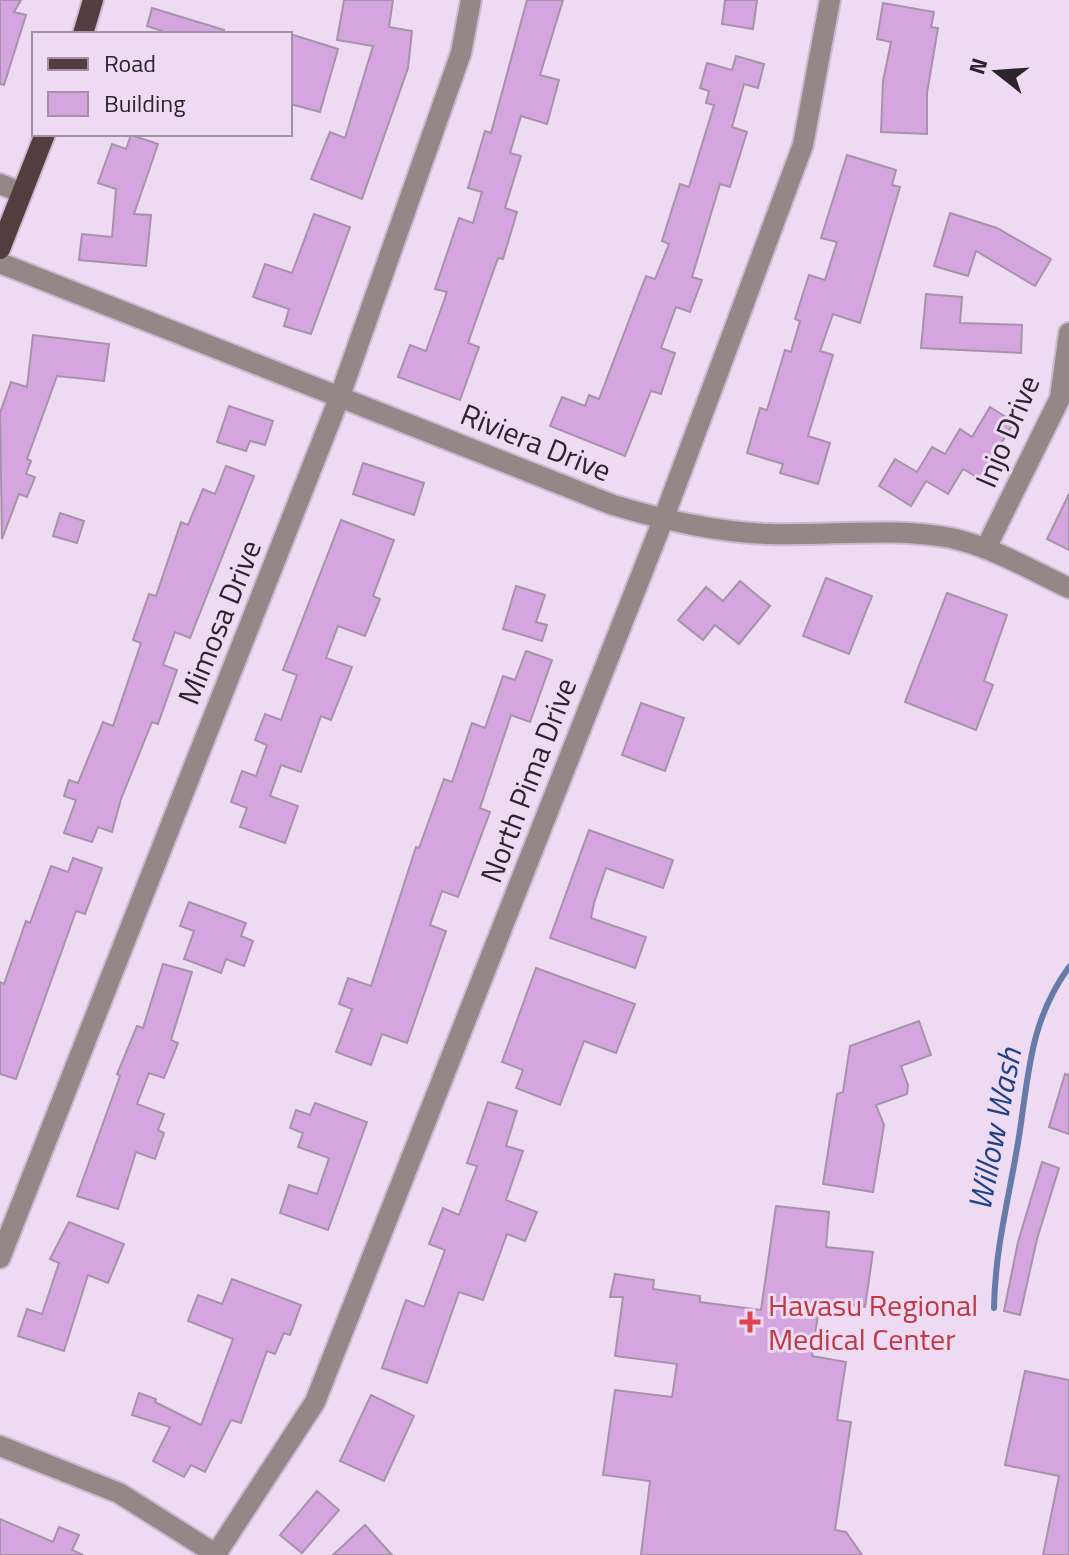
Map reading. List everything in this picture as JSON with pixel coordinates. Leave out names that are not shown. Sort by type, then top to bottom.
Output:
[{"type":"main road","points":[[84,32],[93,0]]},
{"type":"main road","points":[[0,249],[44,136]]},
{"type":"street","name":"Mimosa Drive","points":[[0,1258],[340,396],[461,53],[471,0]]},
{"type":"street","name":"North Pima Drive","points":[[217,1555],[315,1402],[663,520],[803,145],[830,0]]},
{"type":"street","points":[[0,184],[22,193]]},
{"type":"street","name":"Riviera Drive","points":[[0,263],[613,505],[663,520],[713,530],[767,534],[916,532],[986,548],[1069,588]]},
{"type":"street","name":"Injo Drive","points":[[986,548],[1060,398],[1069,333]]},
{"type":"street","points":[[0,1446],[119,1493],[217,1555]]},
{"type":"building","points":[[0,0],[21,0],[14,12],[26,15],[4,85],[0,84]]},
{"type":"building","points":[[344,0],[393,0],[389,27],[412,31],[408,68],[362,199],[311,179],[330,132],[345,138],[373,46],[337,40]]},
{"type":"building","points":[[527,0],[563,0],[540,75],[559,80],[547,124],[521,116],[510,153],[521,156],[505,208],[517,212],[503,259],[498,258],[468,343],[479,347],[460,400],[398,377],[410,345],[426,351],[447,292],[435,289],[459,218],[473,223],[482,192],[468,188],[485,131],[491,133]]},
{"type":"building","points":[[725,0],[757,0],[753,29],[722,24]]},
{"type":"building","points":[[883,3],[934,12],[931,27],[938,28],[927,93],[927,134],[881,132],[883,81],[891,42],[877,39]]},
{"type":"building","points":[[152,8],[224,30],[162,32],[147,26]]},
{"type":"building","points":[[292,35],[338,49],[320,112],[292,105]]},
{"type":"building","points":[[736,56],[764,64],[758,88],[744,84],[732,127],[747,132],[730,187],[720,184],[692,277],[702,280],[690,312],[676,307],[661,348],[675,353],[661,394],[651,391],[625,456],[550,426],[562,397],[585,406],[589,395],[599,399],[646,276],[655,279],[669,244],[662,241],[680,184],[689,187],[714,105],[706,103],[709,91],[700,88],[707,63],[732,70]]},
{"type":"building","points":[[131,136],[158,144],[134,214],[151,215],[146,266],[79,260],[82,234],[112,237],[116,189],[98,183],[112,144],[126,149]]},
{"type":"building","points":[[847,155],[896,170],[892,185],[900,187],[860,323],[833,314],[820,351],[833,355],[808,436],[830,443],[818,484],[780,473],[783,464],[747,453],[760,408],[767,410],[785,350],[791,352],[800,321],[795,319],[809,275],[825,280],[837,242],[821,238]]},
{"type":"building","points":[[950,213],[997,228],[1051,259],[1035,286],[976,251],[968,276],[934,266]]},
{"type":"building","points":[[314,214],[350,227],[311,334],[284,326],[289,309],[253,297],[265,264],[292,273]]},
{"type":"building","points":[[926,294],[962,297],[960,323],[1022,325],[1021,353],[921,348]]},
{"type":"building","points":[[33,335],[109,344],[104,381],[57,376],[27,459],[31,461],[26,474],[35,477],[27,497],[19,494],[2,539],[0,413],[11,382],[27,387]]},
{"type":"building","points":[[229,406],[273,421],[265,445],[250,441],[246,451],[217,442]]},
{"type":"building","points":[[990,407],[1014,422],[980,479],[963,469],[948,494],[926,481],[911,506],[879,486],[895,459],[917,472],[932,447],[945,454],[960,429],[972,437]]},
{"type":"building","points":[[363,463],[424,483],[414,515],[353,494]]},
{"type":"building","points":[[226,466],[254,476],[190,638],[175,632],[163,665],[177,670],[158,724],[152,722],[121,799],[112,832],[98,827],[92,842],[64,833],[76,800],[64,796],[69,780],[78,783],[103,722],[113,726],[141,643],[133,640],[149,594],[156,596],[181,522],[188,525],[203,489],[215,494]]},
{"type":"building","points":[[1069,494],[1069,550],[1047,539]]},
{"type":"building","points":[[60,513],[84,521],[77,543],[53,536]]},
{"type":"building","points":[[341,520],[394,540],[373,596],[380,599],[365,636],[338,626],[326,658],[352,667],[331,720],[321,716],[301,772],[281,765],[270,796],[298,806],[285,843],[240,827],[247,808],[231,802],[242,771],[256,776],[267,745],[255,740],[265,714],[281,720],[297,675],[283,670]]},
{"type":"building","points":[[826,578],[872,596],[849,654],[803,636]]},
{"type":"building","points":[[740,581],[770,606],[739,644],[715,625],[703,640],[678,620],[706,587],[723,601]]},
{"type":"building","points":[[516,586],[545,595],[536,622],[547,625],[542,641],[503,629]]},
{"type":"building","points":[[947,593],[1007,615],[984,681],[993,685],[976,730],[905,702]]},
{"type":"building","points":[[526,651],[552,660],[530,722],[511,715],[480,808],[490,812],[458,897],[442,891],[430,925],[446,931],[407,1043],[382,1034],[371,1065],[336,1052],[352,1009],[339,1004],[348,978],[371,986],[416,847],[419,848],[444,779],[452,782],[472,723],[485,728],[503,676],[515,680]]},
{"type":"building","points":[[641,703],[684,718],[665,771],[622,755]]},
{"type":"building","points":[[589,830],[673,860],[663,888],[606,868],[591,918],[646,937],[635,968],[550,938]]},
{"type":"building","points":[[73,858],[102,868],[85,914],[76,911],[16,1079],[0,1074],[0,982],[4,984],[26,921],[30,923],[51,866],[68,872]]},
{"type":"building","points":[[189,902],[246,923],[241,936],[253,941],[244,966],[226,959],[221,973],[184,959],[194,931],[180,926]]},
{"type":"building","points":[[163,964],[192,972],[171,1040],[178,1043],[164,1078],[149,1073],[137,1104],[164,1114],[158,1130],[164,1133],[155,1159],[136,1152],[118,1209],[77,1196],[120,1076],[117,1074],[137,1026],[143,1028]]},
{"type":"building","points":[[536,968],[635,1004],[616,1053],[584,1041],[560,1105],[516,1088],[523,1070],[502,1062]]},
{"type":"building","points":[[919,1021],[931,1055],[901,1066],[908,1085],[907,1094],[876,1105],[884,1125],[873,1192],[823,1184],[837,1094],[843,1092],[850,1046]]},
{"type":"building","points":[[1065,1074],[1069,1075],[1069,1134],[1049,1127]]},
{"type":"building","points":[[488,1102],[517,1111],[506,1146],[523,1151],[506,1200],[537,1212],[525,1241],[507,1234],[483,1300],[459,1292],[427,1383],[382,1368],[406,1300],[424,1307],[445,1250],[429,1244],[443,1208],[459,1215],[477,1166],[467,1163]]},
{"type":"building","points":[[315,1103],[367,1122],[328,1230],[280,1213],[289,1185],[317,1194],[329,1158],[298,1147],[303,1133],[290,1128],[296,1110],[310,1115]]},
{"type":"building","points":[[1042,1162],[1059,1168],[1037,1239],[1020,1315],[1004,1311],[1018,1242]]},
{"type":"building","points":[[776,1206],[829,1212],[826,1247],[873,1252],[865,1307],[820,1301],[812,1356],[846,1362],[837,1420],[851,1422],[835,1530],[846,1532],[862,1555],[641,1555],[650,1481],[603,1475],[615,1390],[672,1397],[677,1364],[615,1356],[623,1297],[610,1297],[615,1274],[654,1280],[653,1289],[700,1296],[700,1302],[761,1310]]},
{"type":"building","points":[[69,1222],[124,1244],[108,1283],[88,1275],[64,1351],[18,1336],[27,1309],[42,1314],[59,1263],[50,1259]]},
{"type":"building","points":[[232,1279],[301,1305],[290,1335],[284,1333],[275,1354],[267,1351],[241,1423],[231,1420],[205,1472],[191,1465],[184,1477],[153,1461],[170,1427],[132,1415],[139,1393],[156,1399],[155,1402],[201,1425],[233,1339],[188,1321],[198,1295],[222,1304]]},
{"type":"building","points":[[1025,1371],[1069,1380],[1069,1555],[1043,1555],[1059,1476],[1005,1465]]},
{"type":"building","points":[[371,1395],[414,1416],[384,1481],[340,1461]]},
{"type":"building","points":[[317,1491],[339,1510],[302,1553],[280,1535]]},
{"type":"building","points":[[0,1519],[53,1542],[59,1527],[79,1535],[72,1550],[83,1555],[0,1555]]},
{"type":"building","points":[[365,1525],[392,1555],[333,1555]]},
{"type":"waterway","name":"Willow Wash","points":[[994,1308],[1000,1240],[1029,1066],[1047,1006],[1069,967]]},
{"type":"place","name":"Havasu Regional Medical Center","points":[[750,1322]]}]
